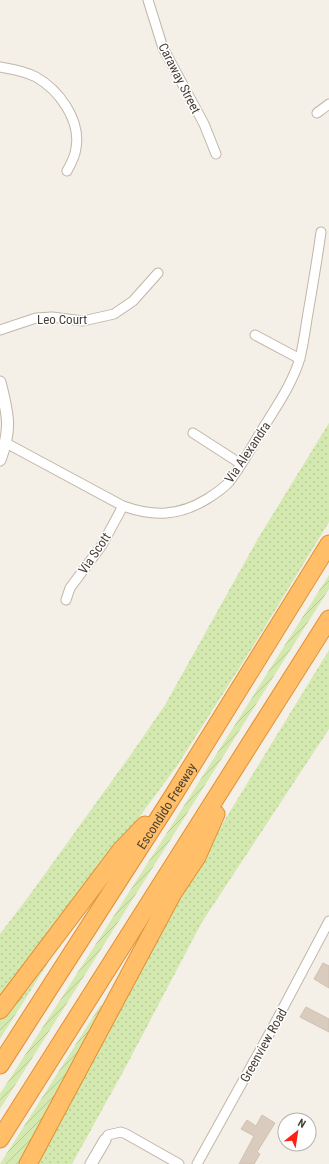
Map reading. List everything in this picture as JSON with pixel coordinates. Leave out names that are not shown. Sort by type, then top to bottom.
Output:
[{"type":"highway","name":"Escondido Freeway","points":[[0,1065],[171,799],[329,544]]},
{"type":"highway","points":[[0,1139],[329,619]]},
{"type":"highway","points":[[28,1164],[173,893],[197,857],[240,760]]},
{"type":"highway","points":[[0,1010],[121,850],[171,799]]},
{"type":"street","name":"Caraway Street","points":[[148,0],[163,48],[204,124],[216,154]]},
{"type":"street","points":[[0,67],[17,70],[35,77],[49,86],[61,100],[71,116],[77,131],[77,147],[74,159],[66,171]]},
{"type":"street","points":[[316,113],[329,104]]},
{"type":"street","name":"Via Alexandra","points":[[6,443],[123,506],[137,511],[158,514],[186,509],[216,494],[228,483],[241,464],[293,377],[300,358],[317,265],[321,232]]},
{"type":"street","name":"Leo Court","points":[[0,330],[36,318],[52,317],[83,321],[114,314],[133,301],[158,273]]},
{"type":"street","points":[[255,335],[300,358]]},
{"type":"street","points":[[0,382],[8,410],[8,435],[0,460]]},
{"type":"street","points":[[193,433],[241,464]]},
{"type":"street","name":"Via Scott","points":[[66,600],[70,588],[102,545],[123,506]]},
{"type":"street","name":"Greenview Road","points":[[197,1164],[328,924]]},
{"type":"street","points":[[91,1164],[108,1135],[121,1132],[179,1164]]},
{"type":"green space","points":[[329,423],[329,522],[252,648],[177,766],[71,909],[0,998],[0,934],[29,896],[165,705],[259,537]]},
{"type":"green space","points":[[329,575],[329,589],[0,1109],[0,1094]]},
{"type":"green space","points":[[329,650],[329,729],[202,922],[124,1070],[72,1164],[38,1164],[152,947],[213,839]]},
{"type":"green space","points":[[48,960],[48,963],[24,1001],[16,996]]},
{"type":"green space","points":[[16,996],[24,1001],[0,1039],[0,1017]]},
{"type":"green space","points":[[102,1005],[106,1007],[23,1164],[0,1164],[100,1006]]},
{"type":"building","points":[[323,963],[329,966],[329,988],[314,979]]},
{"type":"building","points":[[306,1007],[329,1019],[329,1032],[300,1017]]},
{"type":"building","points":[[262,1115],[275,1123],[257,1152],[260,1154],[254,1164],[239,1164],[254,1136],[241,1129],[247,1120],[256,1126]]}]
